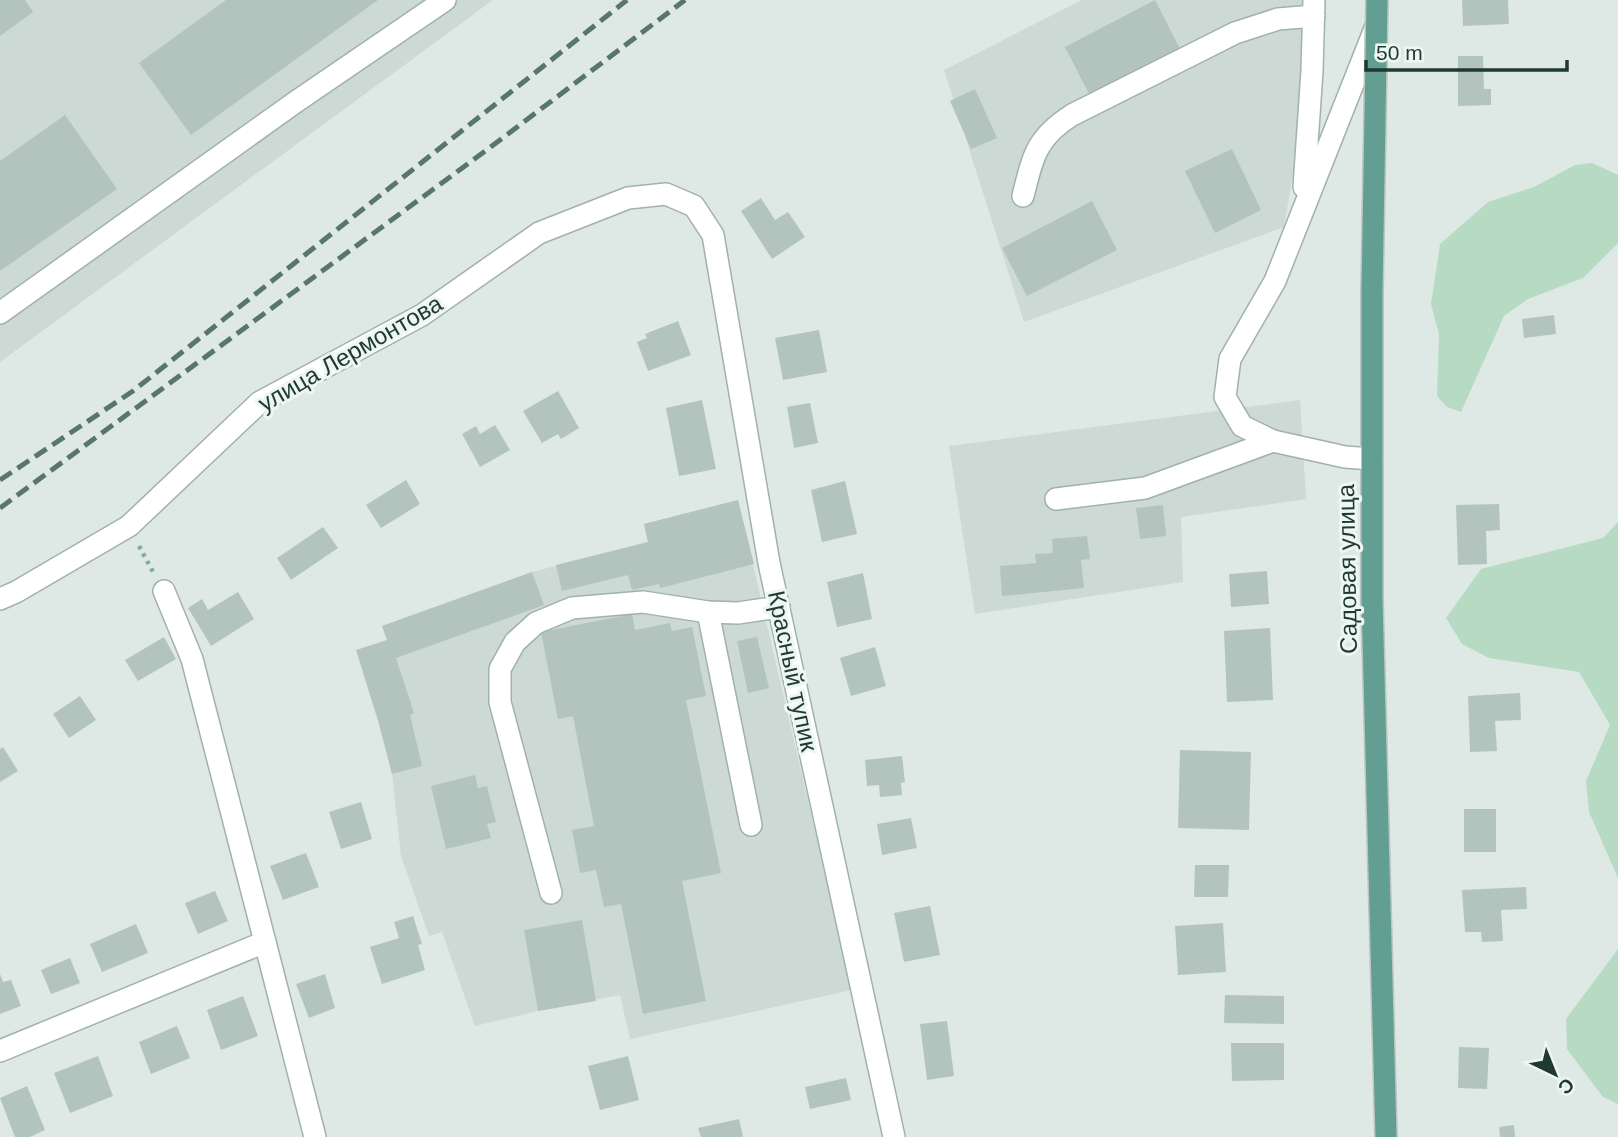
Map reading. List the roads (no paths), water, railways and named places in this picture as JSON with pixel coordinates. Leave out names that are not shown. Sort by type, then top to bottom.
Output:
[{"type":"main road","name":"Садовая улица","points":[[1377,0],[1372,292],[1372,599],[1386,1137]]},
{"type":"street","points":[[0,313],[286,109],[445,0]]},
{"type":"street","points":[[1372,459],[1345,457],[1273,440],[1242,426],[1225,397],[1230,359],[1275,281],[1387,0]]},
{"type":"street","points":[[1023,196],[1031,161],[1050,129],[1072,115],[1235,33],[1314,8],[1303,207]]},
{"type":"street","name":"улица Лермонтова","points":[[0,599],[129,526],[260,402],[422,315],[538,233],[628,198],[666,194],[694,206]]},
{"type":"street","name":"Красный тупик","points":[[694,206],[713,235],[779,607],[894,1137]]},
{"type":"street","points":[[1056,499],[1144,488],[1273,440]]},
{"type":"street","points":[[164,592],[192,659],[315,1137]]},
{"type":"street","points":[[551,893],[500,702],[500,669],[515,642],[536,623],[572,608],[643,602],[708,612],[738,613],[779,607]]},
{"type":"street","points":[[708,612],[751,825]]},
{"type":"street","points":[[0,1051],[265,942]]},
{"type":"railway","points":[[0,480],[133,391],[627,0]]},
{"type":"railway","points":[[0,508],[488,149],[685,0]]}]
